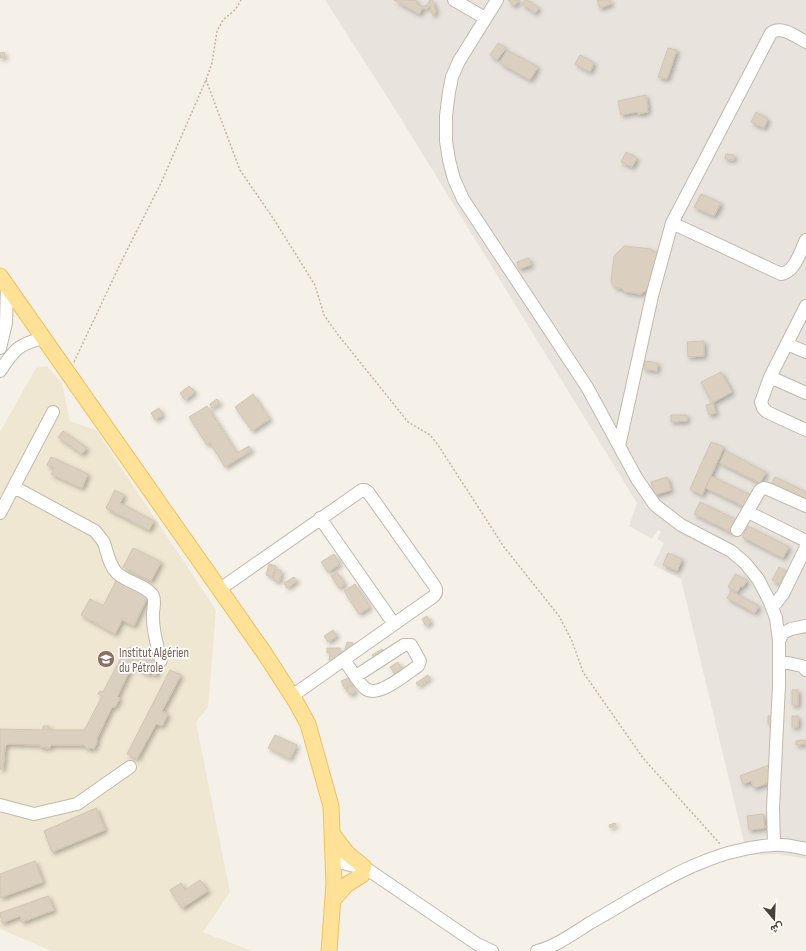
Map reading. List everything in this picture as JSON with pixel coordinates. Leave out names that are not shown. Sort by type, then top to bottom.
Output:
[{"type":"main road","points":[[4,281],[265,654],[308,724],[331,806],[334,899],[329,951]]},
{"type":"main road","points":[[333,835],[347,853],[366,871],[346,885],[334,899]]},
{"type":"street","points":[[454,0],[485,18]]},
{"type":"street","points":[[497,0],[459,61],[452,77],[446,116],[446,141],[454,179],[463,198],[587,387],[637,479],[655,505],[681,525],[731,551],[745,563],[758,579],[772,608],[776,618],[779,641],[779,685],[773,808],[774,845]]},
{"type":"street","points":[[619,446],[652,296],[672,223],[771,33],[775,30],[781,29],[806,42]]},
{"type":"street","points":[[672,223],[781,274],[787,273],[792,269],[806,240]]},
{"type":"street","points":[[0,348],[6,323],[4,281]]},
{"type":"street","points":[[805,309],[770,377],[761,402],[763,408],[767,412],[806,430]]},
{"type":"street","points":[[0,371],[12,354],[20,346],[31,341],[44,338]]},
{"type":"street","points":[[787,344],[806,352]]},
{"type":"street","points":[[770,377],[806,393]]},
{"type":"street","points":[[0,513],[53,412]]},
{"type":"street","points":[[14,487],[95,531],[103,541],[110,564],[116,573],[149,591],[154,599],[153,618],[161,660]]},
{"type":"street","points":[[737,530],[760,490],[764,488],[806,506]]},
{"type":"street","points":[[220,589],[358,492],[365,490],[434,585],[436,589],[434,596],[292,696]]},
{"type":"street","points":[[748,512],[806,541]]},
{"type":"street","points":[[320,518],[394,624]]},
{"type":"street","points":[[772,608],[783,594],[806,547]]},
{"type":"street","points":[[779,641],[782,633],[791,629],[806,626]]},
{"type":"street","points":[[344,660],[356,676],[365,688],[375,691],[381,690],[418,666],[420,661],[411,646],[404,645],[356,676]]},
{"type":"street","points":[[779,661],[802,666],[806,670]]},
{"type":"street","points":[[0,805],[34,814],[77,804],[130,767]]},
{"type":"street","points":[[537,951],[559,941],[693,865],[728,853],[774,845],[806,850]]},
{"type":"street","points":[[334,865],[366,871],[477,944],[492,951]]},
{"type":"path","points":[[69,374],[124,256],[161,183],[206,80],[212,64],[217,31],[223,20],[235,10],[242,0]]},
{"type":"path","points":[[206,80],[240,170],[273,218],[315,285],[324,315],[408,422],[430,436],[438,445],[504,547],[559,616],[572,641],[583,672],[639,752],[706,830],[728,853]]},
{"type":"shaded area","points":[[325,0],[806,0],[806,859],[778,854],[747,855],[681,579],[653,565],[664,543],[657,539],[661,532],[658,530],[652,539],[629,526],[637,503],[395,109]]},
{"type":"shaded area","name":"Institut Algérien du Pétrole","points":[[47,366],[62,384],[70,421],[96,430],[216,610],[208,707],[196,722],[230,892],[203,932],[252,951],[52,951],[0,929],[0,432],[36,368]]},
{"type":"building","points":[[394,0],[416,0],[417,4],[422,7],[427,5],[430,0],[432,0],[436,11],[433,16],[430,6],[422,9],[419,14]]},
{"type":"building","points":[[508,0],[520,0],[514,6]]},
{"type":"building","points":[[525,0],[539,8],[535,13],[522,4]]},
{"type":"building","points":[[597,0],[610,0],[611,4],[600,8]]},
{"type":"building","points":[[498,43],[506,48],[497,60],[490,55]]},
{"type":"building","points":[[668,48],[677,50],[667,79],[658,77]]},
{"type":"building","points":[[507,50],[538,67],[530,80],[500,63]]},
{"type":"building","points":[[4,52],[5,57],[0,58],[0,53]]},
{"type":"building","points":[[580,55],[594,63],[590,72],[575,64]]},
{"type":"building","points":[[646,95],[648,112],[638,114],[637,112],[621,115],[618,101]]},
{"type":"building","points":[[756,112],[768,119],[764,128],[751,122]]},
{"type":"building","points":[[626,152],[637,158],[632,167],[621,162]]},
{"type":"building","points":[[726,154],[734,155],[734,160],[725,159]]},
{"type":"building","points":[[701,194],[721,203],[714,216],[694,207]]},
{"type":"building","points":[[624,246],[651,249],[653,252],[657,252],[662,257],[649,288],[641,294],[625,292],[621,288],[616,288],[611,282],[614,256]]},
{"type":"building","points":[[529,258],[531,265],[519,269],[517,262]]},
{"type":"building","points":[[704,341],[704,356],[688,357],[687,342]]},
{"type":"building","points":[[645,361],[658,363],[657,371],[644,369]]},
{"type":"building","points":[[721,372],[732,392],[712,403],[701,382]]},
{"type":"building","points":[[189,386],[195,392],[185,400],[180,393]]},
{"type":"building","points":[[253,394],[270,419],[252,431],[235,407]]},
{"type":"building","points":[[217,399],[220,403],[212,408],[210,404]]},
{"type":"building","points":[[713,403],[716,413],[709,415],[706,405]]},
{"type":"building","points":[[207,406],[237,453],[249,446],[252,450],[225,467],[210,443],[207,445],[189,417]]},
{"type":"building","points":[[159,408],[163,415],[155,420],[151,413]]},
{"type":"building","points":[[671,415],[687,415],[687,421],[671,422]]},
{"type":"building","points":[[63,431],[87,448],[82,454],[58,437]]},
{"type":"building","points":[[711,442],[724,447],[702,495],[690,489]]},
{"type":"building","points":[[726,451],[766,472],[760,483],[720,463]]},
{"type":"building","points":[[51,457],[88,474],[82,488],[51,474],[54,468],[47,465]]},
{"type":"building","points":[[711,476],[753,496],[747,508],[706,488]]},
{"type":"building","points":[[667,477],[671,490],[654,495],[651,482]]},
{"type":"building","points":[[775,477],[806,492],[806,506],[769,487]]},
{"type":"building","points":[[115,490],[124,495],[120,503],[154,521],[149,530],[106,508]]},
{"type":"building","points":[[700,502],[739,521],[733,533],[694,514]]},
{"type":"building","points":[[748,526],[789,547],[783,558],[742,537]]},
{"type":"building","points":[[133,548],[161,562],[151,581],[123,567]]},
{"type":"building","points":[[668,553],[682,559],[677,571],[663,565]]},
{"type":"building","points":[[334,554],[340,564],[328,572],[321,562]]},
{"type":"building","points":[[269,564],[276,566],[272,577],[266,575]]},
{"type":"building","points":[[779,567],[786,571],[780,584],[772,580]]},
{"type":"building","points":[[276,569],[282,571],[279,582],[273,580]]},
{"type":"building","points":[[337,572],[345,584],[339,588],[331,576]]},
{"type":"building","points":[[735,574],[747,580],[743,587],[741,586],[737,592],[728,587]]},
{"type":"building","points":[[294,577],[297,581],[287,588],[284,583]]},
{"type":"building","points":[[117,579],[149,594],[134,626],[122,620],[115,634],[81,615],[90,599],[103,606]]},
{"type":"building","points":[[355,584],[370,607],[359,614],[344,591]]},
{"type":"building","points":[[731,591],[759,606],[755,613],[727,598]]},
{"type":"building","points":[[427,616],[431,622],[426,626],[422,619]]},
{"type":"building","points":[[333,630],[337,636],[328,642],[324,636]]},
{"type":"building","points":[[347,642],[353,643],[351,654],[344,653]]},
{"type":"building","points":[[131,647],[134,648],[133,650],[159,662],[157,669],[158,673],[153,675],[151,670],[149,675],[132,666],[117,697],[120,698],[115,707],[112,707],[97,738],[94,749],[87,749],[84,745],[51,745],[50,748],[40,747],[40,745],[8,744],[5,747],[3,769],[0,769],[0,729],[43,730],[43,726],[49,726],[49,730],[85,729],[102,696],[98,694],[100,691],[103,692],[124,652],[123,651]]},
{"type":"building","points":[[327,648],[340,648],[340,653],[345,653],[345,660],[329,660],[330,653],[327,653]]},
{"type":"building","points":[[382,649],[385,654],[378,664],[372,655]]},
{"type":"building","points":[[398,662],[406,676],[399,680],[390,667]]},
{"type":"building","points":[[170,670],[181,675],[162,711],[168,714],[162,726],[156,724],[137,759],[127,754]]},
{"type":"building","points":[[428,675],[430,678],[418,686],[416,683]]},
{"type":"building","points":[[348,678],[351,685],[345,689],[341,681]]},
{"type":"building","points":[[351,685],[356,691],[350,695],[346,689]]},
{"type":"building","points":[[792,690],[798,690],[798,705],[792,705]]},
{"type":"building","points":[[768,716],[773,716],[773,723],[768,724]]},
{"type":"building","points":[[792,716],[798,716],[798,727],[792,727]]},
{"type":"building","points":[[275,735],[297,745],[290,759],[268,748]]},
{"type":"building","points":[[805,740],[806,744],[796,745],[796,741]]},
{"type":"building","points":[[769,765],[774,781],[754,788],[751,781],[743,784],[740,776]]},
{"type":"building","points":[[96,808],[105,830],[52,852],[44,831]]},
{"type":"building","points":[[763,814],[765,828],[749,830],[747,816]]},
{"type":"building","points":[[615,823],[616,825],[610,828],[609,825]]},
{"type":"building","points":[[35,861],[43,882],[0,898],[0,874]]},
{"type":"building","points":[[200,880],[208,891],[182,908],[170,890],[181,883],[185,890]]},
{"type":"building","points":[[48,896],[54,910],[22,922],[20,916],[2,923],[0,913]]},
{"type":"place","name":"Institut Algérien du Pétrole","points":[[106,659]]}]
